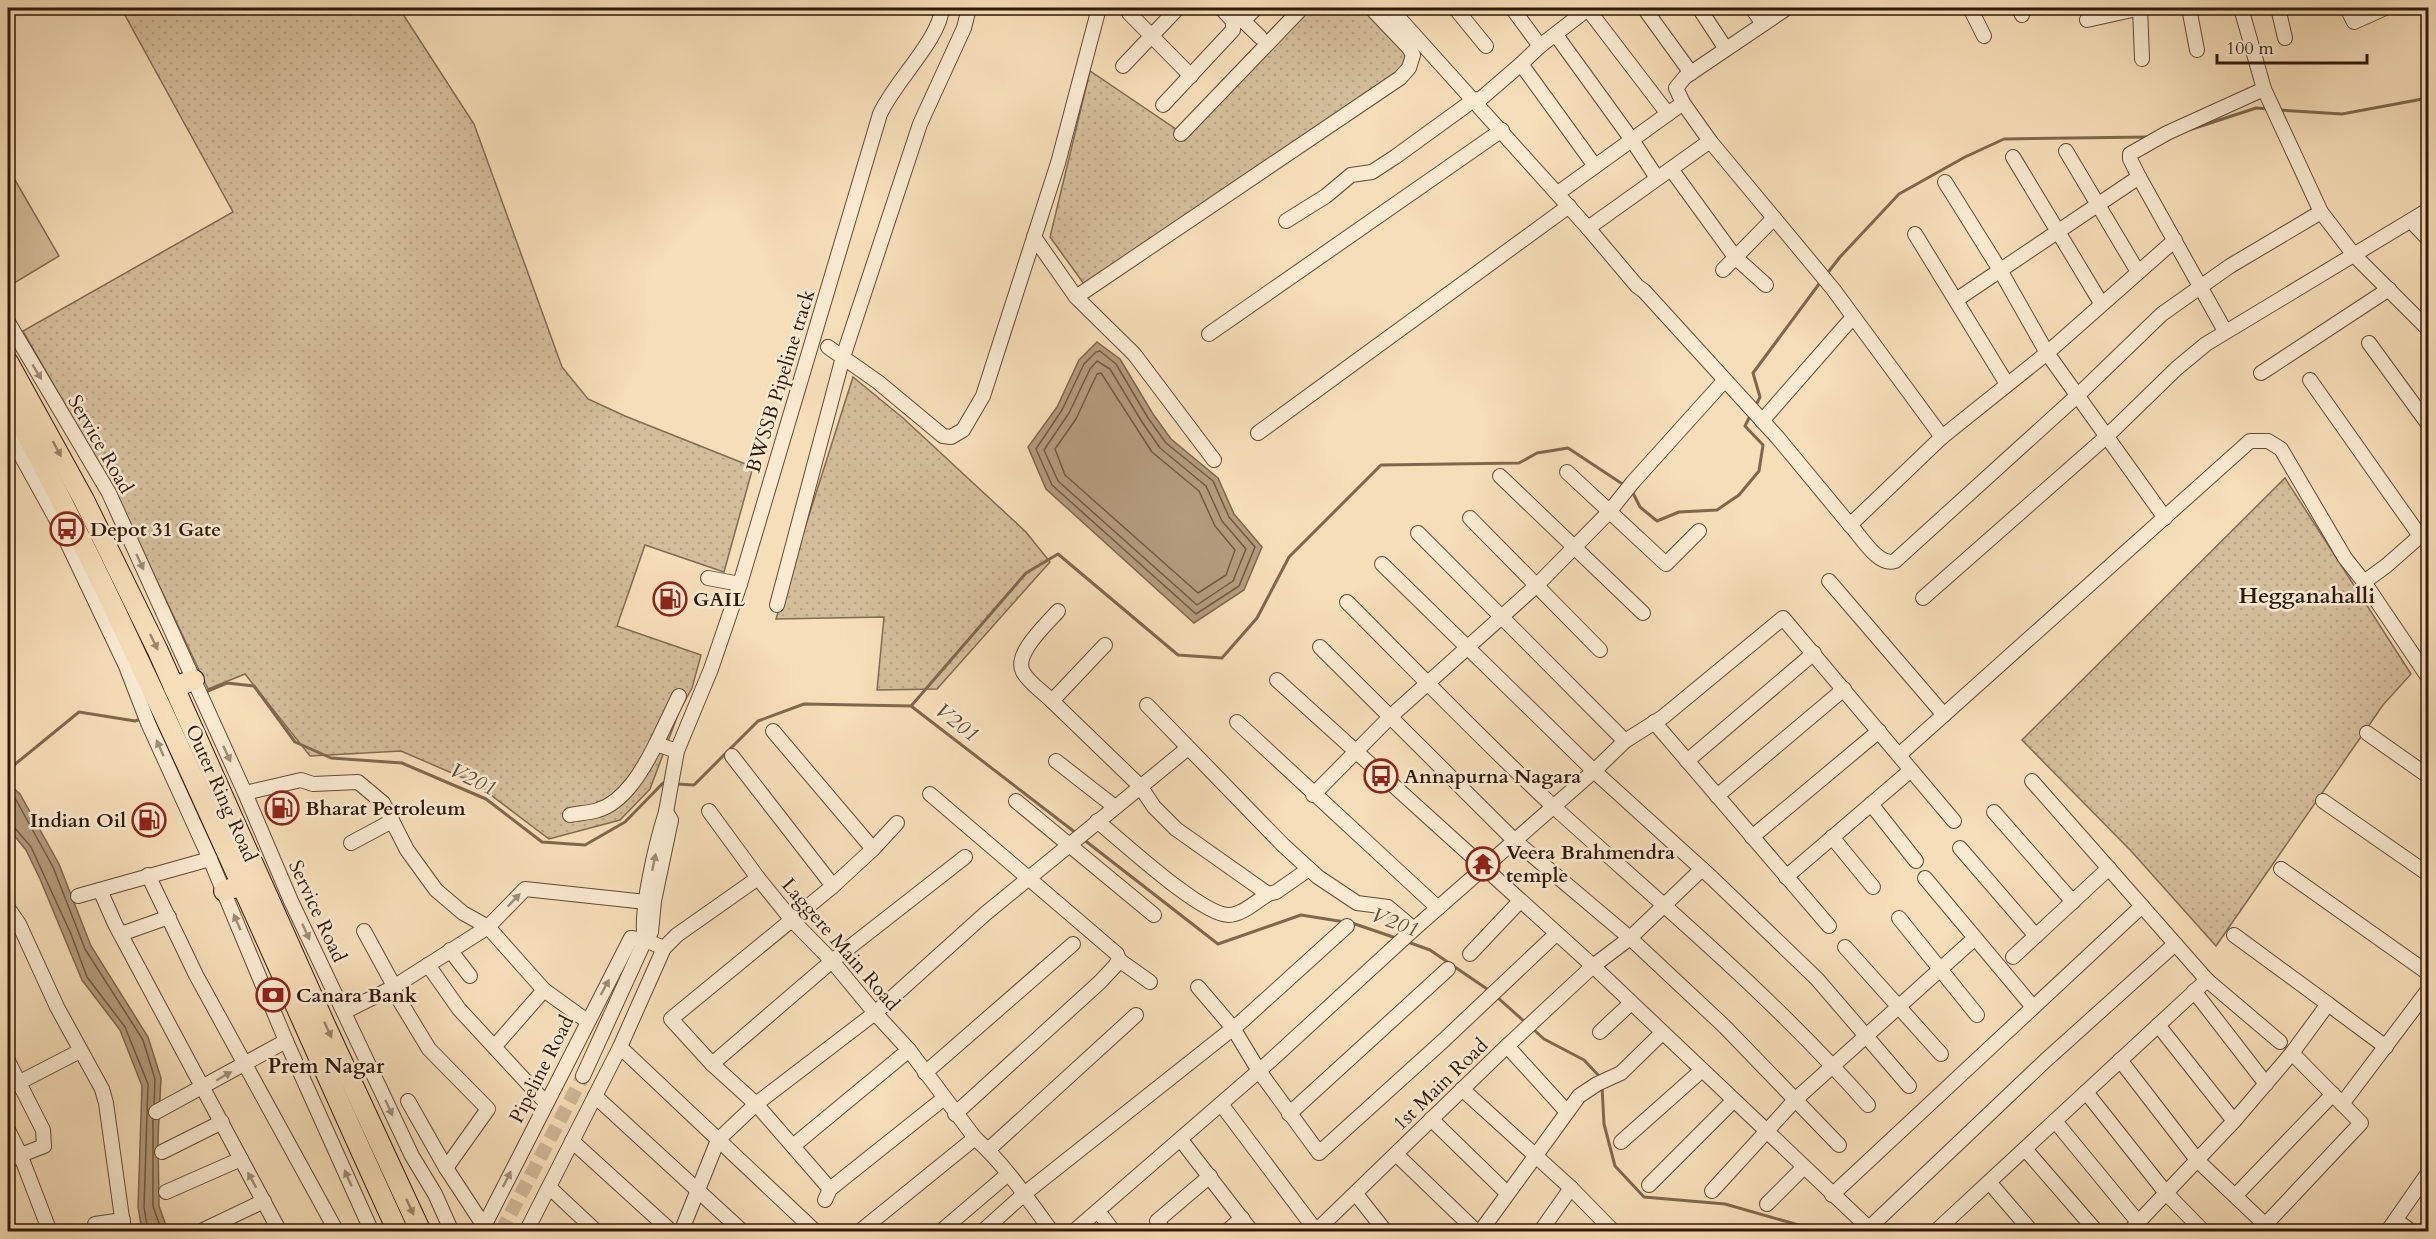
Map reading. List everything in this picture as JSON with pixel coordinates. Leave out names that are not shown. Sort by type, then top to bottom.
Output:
[{"type":"highway","name":"Outer Ring Road","points":[[8,362],[91,515],[282,905],[422,1232]]},
{"type":"highway","name":"Outer Ring Road","points":[[8,399],[154,713],[243,885],[321,1066],[398,1232]]},
{"type":"highway","points":[[179,697],[198,689]]},
{"type":"highway","points":[[224,891],[243,885]]},
{"type":"street","name":"BWSSB Pipeline track","points":[[666,812],[677,751],[711,669],[740,584],[880,114],[891,93],[934,34],[942,8]]},
{"type":"street","points":[[777,605],[843,357],[920,124],[964,28],[969,8]]},
{"type":"street","points":[[828,347],[878,382],[943,436],[951,437],[959,434],[970,420],[983,396],[1058,163],[1100,8]]},
{"type":"street","points":[[1128,8],[1129,13],[1191,76]]},
{"type":"street","points":[[1123,66],[1178,8]]},
{"type":"street","points":[[1163,105],[1235,27],[1233,21],[1221,8]]},
{"type":"street","points":[[1230,8],[1260,37]]},
{"type":"street","points":[[1243,21],[1256,8]]},
{"type":"street","points":[[1181,134],[1302,8]]},
{"type":"street","points":[[1076,297],[1400,78],[1409,68],[1413,55],[1371,8]]},
{"type":"street","points":[[1390,8],[1476,100],[1637,286],[1756,414],[1850,525],[1882,560],[1891,562],[1895,561],[2078,395],[2154,321],[2200,286],[2321,212]]},
{"type":"street","points":[[1455,8],[1486,46]]},
{"type":"street","points":[[1512,8],[1540,46]]},
{"type":"street","points":[[1286,221],[1326,196],[1351,175],[1372,172],[1476,100],[1588,8],[1668,114]]},
{"type":"street","points":[[1644,8],[1691,73]]},
{"type":"street","points":[[1699,8],[1726,49]]},
{"type":"street","points":[[1752,8],[1763,24]]},
{"type":"street","points":[[1787,8],[1691,73],[1676,88],[1683,103],[1710,141],[1853,316],[1942,437]]},
{"type":"street","points":[[1970,8],[1983,36]]},
{"type":"street","points":[[2087,20],[2133,8],[2142,59]]},
{"type":"street","points":[[2189,8],[2198,50]]},
{"type":"street","points":[[2241,8],[2273,111],[2321,212],[2354,255],[2428,329]]},
{"type":"street","points":[[2278,8],[2285,38]]},
{"type":"street","points":[[2347,8],[2354,22],[2385,8]]},
{"type":"street","points":[[1556,35],[1657,178]]},
{"type":"street","points":[[1521,64],[1595,166]]},
{"type":"street","points":[[2225,331],[2139,177],[2130,159],[2130,154],[2167,133],[2264,88]]},
{"type":"street","points":[[1558,193],[1683,103]]},
{"type":"street","points":[[1209,334],[1502,130]]},
{"type":"street","points":[[1588,228],[1710,141]]},
{"type":"street","points":[[2066,151],[2138,272]]},
{"type":"street","points":[[2013,157],[2101,303]]},
{"type":"street","points":[[1671,169],[1735,257],[1766,285]]},
{"type":"street","points":[[1956,300],[2139,177]]},
{"type":"street","points":[[1945,183],[2000,270],[2047,352],[2165,518]]},
{"type":"street","points":[[1258,433],[1569,206]]},
{"type":"street","points":[[1923,598],[2106,437],[2177,368],[2225,331],[2428,210]]},
{"type":"street","points":[[1723,270],[1774,218]]},
{"type":"street","points":[[2411,221],[2428,238]]},
{"type":"street","points":[[1915,234],[2007,384]]},
{"type":"street","points":[[1034,237],[1076,297],[1134,354],[1214,460]]},
{"type":"street","points":[[1850,525],[1942,437],[2047,352],[2175,240]]},
{"type":"street","points":[[2261,373],[2389,289]]},
{"type":"street","points":[[1756,414],[1853,316]]},
{"type":"street","name":"Service Road","points":[[8,322],[109,493],[245,793],[282,905],[344,1012],[412,1156],[435,1194],[452,1232]]},
{"type":"street","points":[[2369,343],[2428,424]]},
{"type":"street","points":[[2310,380],[2424,532],[2364,582]]},
{"type":"street","points":[[1313,795],[1390,717],[1502,618],[1610,512],[1628,488],[1724,381]]},
{"type":"street","points":[[8,432],[55,517],[75,542]]},
{"type":"street","points":[[1899,755],[2250,441],[2268,441],[2281,450],[2345,558],[2364,582],[2428,677]]},
{"type":"street","points":[[1567,472],[1666,564],[1699,531]]},
{"type":"street","points":[[1500,476],[1643,613]]},
{"type":"street","points":[[1470,518],[1600,650]]},
{"type":"street","points":[[1418,534],[1625,741]]},
{"type":"street","points":[[1382,564],[1594,771],[1702,869],[1817,979],[1909,1086]]},
{"type":"street","points":[[708,578],[740,584]]},
{"type":"street","points":[[1829,581],[1944,715]]},
{"type":"street","points":[[1347,602],[1553,806],[1750,982],[1868,1105]]},
{"type":"street","points":[[1058,611],[1023,652],[1019,663],[1023,672],[1140,786],[1154,807],[1176,829],[1268,894]]},
{"type":"street","points":[[1073,1232],[1259,1071],[1406,936],[1625,741],[1654,722],[1783,618],[1954,821]]},
{"type":"street","points":[[1052,701],[1105,645]]},
{"type":"street","points":[[1320,647],[1514,840],[1630,938],[1724,1026],[1839,1145]]},
{"type":"street","points":[[1687,760],[1814,653]]},
{"type":"street","points":[[1277,680],[1593,966],[1871,1230],[2046,1059],[2175,944]]},
{"type":"street","points":[[1717,796],[1844,689]]},
{"type":"street","points":[[570,815],[599,810],[638,778],[679,696]]},
{"type":"street","points":[[1147,705],[1309,869],[1358,903],[1388,907],[1406,936]]},
{"type":"street","points":[[154,713],[210,858],[286,1041],[372,1232]]},
{"type":"street","points":[[1237,722],[1313,795],[1438,908]]},
{"type":"street","points":[[1654,722],[1829,926]]},
{"type":"street","points":[[1752,837],[1879,730]]},
{"type":"street","points":[[773,731],[873,849]]},
{"type":"street","points":[[2367,733],[2428,776]]},
{"type":"street","points":[[656,744],[677,751]]},
{"type":"street","points":[[681,1232],[718,1140],[756,1104],[875,1013],[985,914],[1188,748]]},
{"type":"street","points":[[732,756],[832,886]]},
{"type":"street","points":[[1056,761],[1115,807]]},
{"type":"street","points":[[1786,877],[1911,770]]},
{"type":"street","points":[[245,793],[301,780],[314,784],[358,782],[383,803],[407,850],[436,890],[463,913],[488,927],[544,990],[587,1021]]},
{"type":"street","points":[[2032,781],[2207,980],[2280,1042]]},
{"type":"street","points":[[930,795],[1030,878],[1117,954],[1119,960],[1150,982]]},
{"type":"street","points":[[1016,801],[1154,915]]},
{"type":"street","points":[[2323,801],[2428,874]]},
{"type":"street","points":[[1871,804],[1916,861]]},
{"type":"street","points":[[710,811],[758,878]]},
{"type":"street","points":[[645,940],[642,927],[645,902],[666,812]]},
{"type":"street","points":[[583,1076],[645,940],[651,932],[654,901],[670,820],[666,812]]},
{"type":"street","points":[[1994,812],[2073,902]]},
{"type":"street","points":[[351,843],[392,821]]},
{"type":"street","points":[[1098,821],[1187,894],[1216,913],[1230,915],[1248,908],[1309,869]]},
{"type":"street","points":[[897,823],[873,849],[832,886],[671,1019],[712,1064],[756,1104],[793,1146],[827,1195],[944,1099]]},
{"type":"street","points":[[1832,837],[1873,886]]},
{"type":"street","points":[[1960,848],[2036,936]]},
{"type":"street","points":[[712,1064],[832,961],[965,857]]},
{"type":"street","points":[[78,896],[210,858]]},
{"type":"street","points":[[2013,957],[2109,868]]},
{"type":"street","name":"1st Main Road","points":[[1316,1231],[1529,1025],[1593,966],[1630,938],[1702,869]]},
{"type":"street","points":[[2281,869],[2428,973]]},
{"type":"street","points":[[148,875],[244,1064],[337,1232]]},
{"type":"street","name":"Laggere Main Road","points":[[526,1232],[620,1047],[664,948],[676,935],[758,878],[792,920],[832,961],[909,1050],[944,1099],[1008,1174],[1052,1232]]},
{"type":"street","points":[[1925,878],[2033,1007]]},
{"type":"street","points":[[344,1012],[393,987],[488,927],[525,888],[645,902]]},
{"type":"street","points":[[100,890],[121,934],[280,1232]]},
{"type":"street","points":[[1470,954],[1520,901]]},
{"type":"street","points":[[1832,1195],[2142,906]]},
{"type":"street","points":[[8,908],[19,924],[102,1089],[106,1103],[124,1226],[94,1224]]},
{"type":"street","points":[[121,934],[169,917]]},
{"type":"street","points":[[1899,918],[1977,1015]]},
{"type":"street","points":[[982,1232],[1024,1194],[1233,1028],[1347,926]]},
{"type":"street","points":[[364,931],[429,1049],[488,1109],[446,1168]]},
{"type":"street","points":[[1198,987],[1233,1028],[1259,1071],[1319,1153],[1444,1040],[1556,934]]},
{"type":"street","points":[[2234,935],[2386,1047]]},
{"type":"street","name":"Pipeline Road","points":[[482,1229],[631,938],[645,940]]},
{"type":"street","points":[[1712,1191],[1796,1099],[1975,938]]},
{"type":"street","points":[[645,940],[664,948]]},
{"type":"street","points":[[925,1073],[1073,944]]},
{"type":"street","points":[[1845,947],[1941,1054]]},
{"type":"street","points":[[450,950],[470,976]]},
{"type":"street","points":[[956,1114],[1100,982],[1119,960]]},
{"type":"street","points":[[428,965],[459,1009],[546,1103]]},
{"type":"street","points":[[1289,1114],[1448,969]]},
{"type":"street","points":[[1936,1231],[2207,980]]},
{"type":"street","points":[[495,1046],[544,990]]},
{"type":"street","points":[[2236,1195],[2338,1099],[2386,1047],[2428,990]]},
{"type":"street","points":[[2194,991],[2266,1084]]},
{"type":"street","points":[[1600,1032],[1631,1003]]},
{"type":"street","points":[[2055,1121],[2134,1228],[2234,1121],[2292,1053],[2328,1004]]},
{"type":"street","points":[[988,1150],[1136,1015]]},
{"type":"street","points":[[2158,1025],[2234,1121]]},
{"type":"street","points":[[1396,1154],[1478,1232],[1579,1096],[1597,1084],[1621,1073],[1662,1033]]},
{"type":"street","points":[[156,1112],[204,1088],[286,1041]]},
{"type":"street","points":[[1507,1046],[1567,1112]]},
{"type":"street","points":[[620,1047],[816,1232]]},
{"type":"street","points":[[793,1146],[909,1050]]},
{"type":"street","points":[[18,1083],[81,1051]]},
{"type":"street","points":[[2120,1060],[2198,1161],[2270,1228],[2361,1123],[2292,1053]]},
{"type":"street","points":[[8,1061],[43,1130],[44,1146],[14,1157]]},
{"type":"street","points":[[1621,1142],[1701,1071]]},
{"type":"street","points":[[1462,1089],[1571,1188],[1611,1230]]},
{"type":"street","points":[[2086,1092],[2166,1193],[2204,1232]]},
{"type":"street","points":[[595,1096],[742,1232]]},
{"type":"street","points":[[408,1101],[482,1229]]},
{"type":"street","points":[[1649,1185],[1733,1101]]},
{"type":"street","points":[[1221,1104],[1316,1231]]},
{"type":"street","points":[[1431,1119],[1507,1193]]},
{"type":"street","points":[[162,1152],[222,1122]]},
{"type":"street","points":[[8,1130],[14,1157],[50,1232]]},
{"type":"street","points":[[859,1232],[975,1138]]},
{"type":"street","points":[[1181,1140],[1251,1232]]},
{"type":"street","points":[[572,1141],[672,1232]]},
{"type":"street","points":[[2025,1149],[2097,1232]]},
{"type":"street","points":[[166,1192],[241,1159]]},
{"type":"street","points":[[1767,1204],[1803,1167]]},
{"type":"street","points":[[940,1232],[1008,1174]]},
{"type":"street","points":[[1165,1232],[1157,1221],[1210,1176]]},
{"type":"street","points":[[2386,1232],[2427,1180]]},
{"type":"street","points":[[1989,1182],[2032,1232]]},
{"type":"street","points":[[549,1187],[597,1232]]},
{"type":"street","points":[[1540,1232],[1571,1188]]},
{"type":"street","points":[[1356,1194],[1386,1232]]},
{"type":"street","points":[[199,1232],[264,1201]]},
{"type":"street","points":[[1098,1211],[1114,1232]]},
{"type":"street","points":[[1226,1232],[1242,1218]]},
{"type":"street","points":[[2396,1220],[2412,1232]]},
{"type":"shaded area","points":[[121,8],[399,8],[474,124],[562,367],[588,399],[753,467],[724,572],[645,545],[617,626],[701,655],[692,688],[679,712],[650,789],[620,820],[549,839],[475,783],[401,751],[310,756],[245,674],[208,689],[115,492],[23,331],[233,212]]},
{"type":"shaded area","points":[[1292,8],[1363,8],[1408,55],[1406,67],[1084,284],[1050,237],[1090,71],[1176,129]]},
{"type":"shaded area","points":[[8,168],[59,256],[11,285],[8,280]]},
{"type":"shaded area","points":[[853,377],[903,418],[1026,532],[1050,562],[937,689],[877,690],[884,617],[776,619]]},
{"type":"shaded area","points":[[2285,478],[2411,674],[2383,705],[2216,946],[2132,852],[2022,740]]},
{"type":"water","points":[[1097,342],[1120,359],[1171,439],[1218,478],[1234,514],[1262,547],[1244,590],[1194,623],[1046,489],[1028,447],[1057,407],[1079,360]]},
{"type":"water","points":[[8,783],[20,794],[59,864],[91,946],[148,1037],[161,1078],[158,1138],[159,1206],[168,1231],[142,1231],[138,1207],[142,1086],[120,1030],[82,980],[26,850],[8,828]]},
{"type":"waterway","points":[[2279,110],[2342,114],[2428,98]]},
{"type":"waterway","points":[[2192,129],[2256,108],[2269,109]]},
{"type":"waterway","points":[[1826,275],[1899,194],[1965,157],[2004,139],[2148,137]]},
{"type":"waterway","points":[[1755,407],[1760,397],[1753,373],[1822,280]]},
{"type":"waterway","points":[[1632,491],[1640,507],[1657,521],[1679,512],[1717,510],[1739,495],[1759,471],[1763,445],[1745,426],[1750,416]]},
{"type":"waterway","points":[[912,705],[1026,573],[1058,554],[1178,655],[1222,658],[1257,618],[1289,557],[1381,465],[1519,463],[1537,453],[1568,448],[1624,485]]},
{"type":"waterway","name":"V201","points":[[203,693],[227,683],[254,686],[295,742],[331,758],[402,763],[486,799],[542,842],[585,845],[625,822],[663,783],[666,783]]},
{"type":"waterway","name":"V201","points":[[676,784],[694,785],[758,721],[804,704],[911,706],[1076,833]]},
{"type":"waterway","name":"V201","points":[[8,770],[79,712],[135,721],[141,719]]},
{"type":"waterway","name":"V201","points":[[1083,839],[1218,944],[1301,915],[1345,922]]},
{"type":"waterway","name":"V201","points":[[1352,923],[1396,938]]},
{"type":"waterway","name":"V201","points":[[1405,941],[1430,950],[1490,991]]},
{"type":"waterway","name":"V201","points":[[1497,997],[1526,1023]]},
{"type":"waterway","name":"V201","points":[[1533,1029],[1544,1039],[1584,1060],[1600,1077]]},
{"type":"waterway","name":"V201","points":[[1602,1086],[1604,1124],[1615,1166],[1644,1197],[1725,1204],[1809,1228],[1813,1232]]},
{"type":"tunnel","points":[[501,1232],[583,1076]]},
{"type":"place","name":"Depot 31 Gate","points":[[67,529]]},
{"type":"place","name":"GAIL","points":[[670,599]]},
{"type":"place","name":"Annapurna Nagara","points":[[1381,776]]},
{"type":"place","name":"Bharat Petroleum","points":[[282,808]]},
{"type":"place","name":"Indian Oil","points":[[149,820]]},
{"type":"place","name":"Veera Brahmendra temple","points":[[1483,864]]},
{"type":"place","name":"Canara Bank","points":[[273,995]]},
{"type":"district","name":"Hegganahalli","points":[[2307,595]]},
{"type":"district","name":"Prem Nagar","points":[[326,1066]]}]
